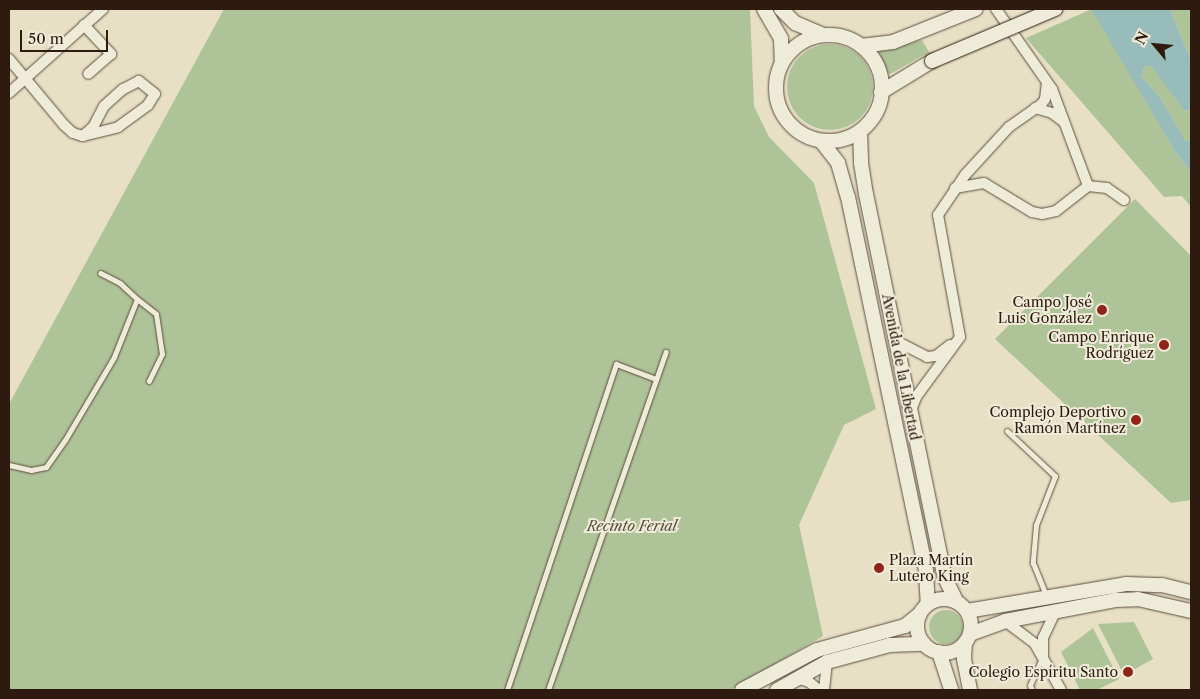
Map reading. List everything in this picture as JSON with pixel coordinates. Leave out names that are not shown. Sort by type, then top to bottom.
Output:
[{"type":"main road","points":[[764,9],[781,39],[782,63],[776,86],[783,116],[800,133],[820,141],[843,140],[860,131],[876,113],[881,92],[876,65],[861,46],[842,37],[809,32],[795,24],[781,9]]},
{"type":"main road","points":[[861,46],[892,42],[920,33],[976,9]]},
{"type":"main road","points":[[881,92],[932,61],[1054,9]]},
{"type":"main road","points":[[782,63],[802,43],[826,36]]},
{"type":"main road","name":"Avenida de la Libertad","points":[[860,131],[863,179],[910,414],[945,578],[956,601]]},
{"type":"main road","name":"Avenida de la Libertad","points":[[820,141],[838,163],[848,198],[926,571],[924,609]]},
{"type":"main road","points":[[967,611],[1126,584],[1162,585],[1191,592]]},
{"type":"main road","points":[[742,690],[817,650],[905,626],[924,609],[942,599],[956,601],[967,611],[968,638],[964,659],[970,690]]},
{"type":"main road","points":[[777,690],[828,662],[890,645],[924,644],[939,652],[949,653],[968,638],[1005,621],[1056,610],[1115,600],[1138,599],[1191,611]]},
{"type":"main road","points":[[924,609],[917,630],[924,644]]},
{"type":"main road","points":[[939,652],[951,690]]},
{"type":"street","points":[[9,93],[103,9]]},
{"type":"street","points":[[996,9],[1047,83],[1066,125],[1088,186]]},
{"type":"street","points":[[84,25],[111,54],[88,74]]},
{"type":"street","points":[[9,59],[64,125],[73,133],[83,136],[118,127],[148,105],[155,94],[138,81],[123,89],[104,106],[94,126],[83,136]]},
{"type":"street","points":[[910,414],[926,382],[958,342],[960,324],[937,221],[940,210],[955,188],[1009,127],[1045,99],[1047,83]]},
{"type":"street","points":[[1035,108],[1052,113],[1066,125]]},
{"type":"street","points":[[976,163],[980,183]]},
{"type":"street","points":[[955,188],[980,183],[1032,212],[1042,214],[1056,211],[1088,186],[1108,188],[1124,200]]},
{"type":"street","points":[[896,341],[920,356],[936,356],[950,345],[960,324]]},
{"type":"street","points":[[1044,656],[1043,638],[1056,610]]},
{"type":"street","points":[[1005,621],[1026,635],[1044,656],[1061,690]]},
{"type":"street","points":[[824,690],[828,662]]},
{"type":"street","points":[[796,678],[809,682],[819,690]]},
{"type":"lane","points":[[100,273],[120,283],[137,300],[156,314],[162,354],[149,381]]},
{"type":"lane","points":[[9,465],[31,470],[46,467],[65,440],[114,357],[137,300]]},
{"type":"lane","points":[[548,690],[666,352]]},
{"type":"lane","points":[[507,690],[616,364],[656,379]]},
{"type":"lane","points":[[1007,431],[1055,476],[1036,525],[1033,562],[1047,596]]},
{"type":"lane","points":[[1032,690],[1030,685],[1044,656]]},
{"type":"green space","name":"Recinto Ferial","points":[[224,9],[750,9],[754,106],[769,137],[814,183],[876,409],[844,425],[799,525],[823,636],[731,690],[9,690],[9,404]]},
{"type":"green space","points":[[1092,9],[1176,153],[1191,172],[1191,207],[1182,196],[1164,197],[1026,38]]},
{"type":"green space","points":[[1170,9],[1191,9],[1191,60]]},
{"type":"green space","points":[[922,40],[929,52],[890,74],[886,71],[878,54],[880,51]]},
{"type":"green space","points":[[830,44],[847,47],[861,56],[870,70],[873,87],[870,104],[861,118],[847,127],[830,130],[813,127],[799,118],[790,104],[787,87],[790,70],[799,56],[813,47]]},
{"type":"green space","points":[[1145,66],[1151,66],[1158,72],[1185,111],[1191,109],[1190,142],[1185,140],[1159,96],[1141,76]]},
{"type":"green space","name":"Complejo Deportivo Ramón Martínez","points":[[1135,199],[1191,256],[1191,500],[1171,503],[995,339]]},
{"type":"green space","points":[[946,610],[958,615],[963,627],[958,639],[946,644],[934,639],[929,627],[934,615]]},
{"type":"green space","points":[[1134,622],[1153,659],[1124,675],[1098,624]]},
{"type":"green space","points":[[1093,628],[1119,679],[1097,690],[1080,690],[1061,652]]},
{"type":"water","points":[[1091,9],[1170,9],[1191,60],[1191,109],[1185,111],[1151,66],[1145,66],[1141,76],[1159,96],[1185,140],[1191,142],[1191,172],[1176,153]]},
{"type":"place","name":"Campo José Luis González","points":[[1102,310]]},
{"type":"place","name":"Campo Enrique Rodríguez","points":[[1164,345]]},
{"type":"place","name":"Complejo Deportivo Ramón Martínez","points":[[1136,420]]},
{"type":"place","name":"Plaza Martín Lutero King","points":[[879,568]]},
{"type":"place","name":"Colegio Espíritu Santo","points":[[1128,672]]}]
